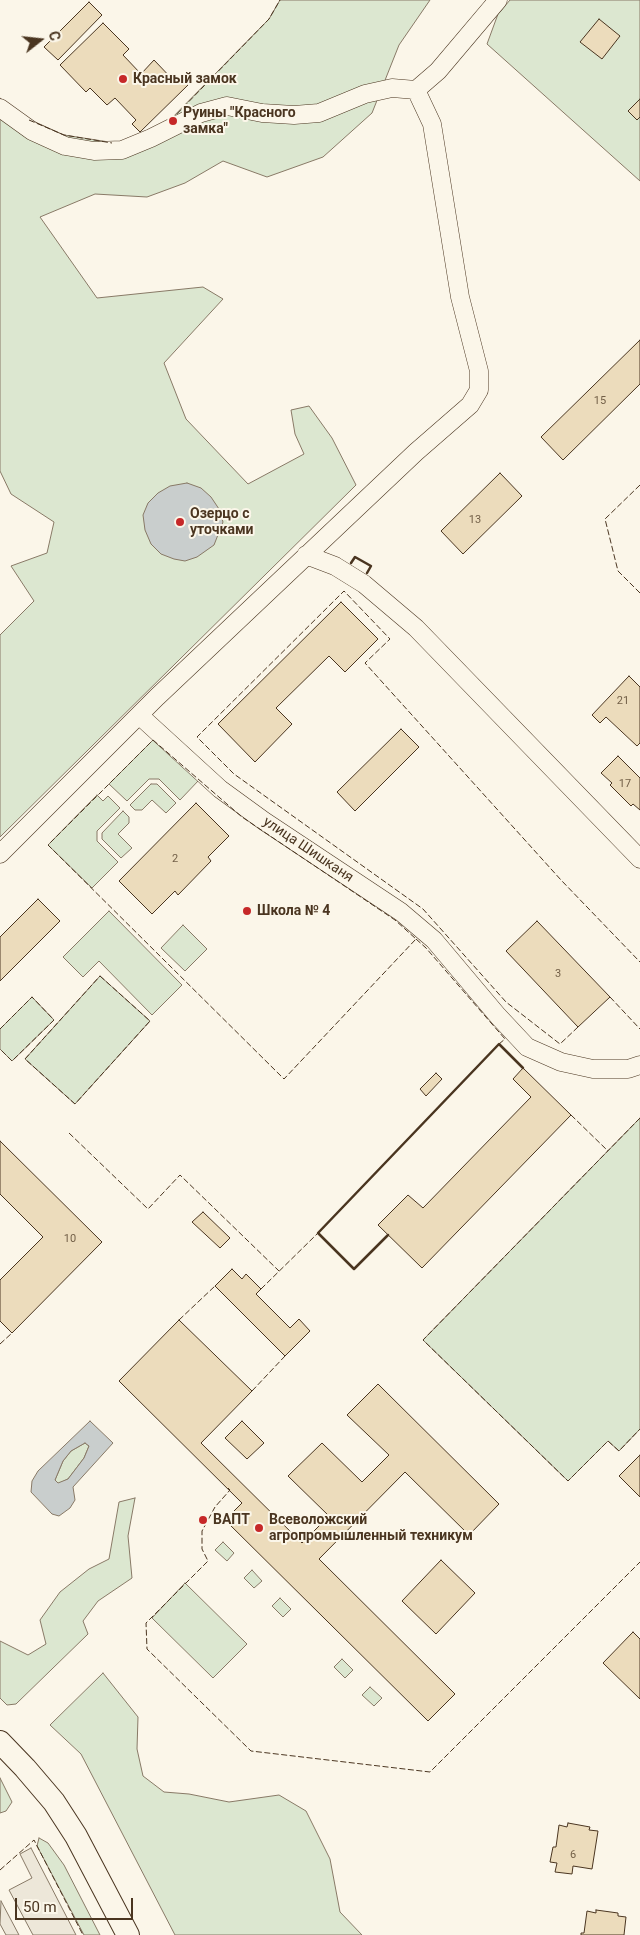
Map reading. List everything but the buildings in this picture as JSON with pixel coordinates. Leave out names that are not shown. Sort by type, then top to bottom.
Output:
[{"type":"main road","points":[[0,1742],[25,1768],[58,1809],[76,1836],[128,1935]]},
{"type":"street","points":[[0,108],[32,131],[66,146],[94,151],[122,150],[202,113],[227,106],[262,113],[294,115],[320,113],[365,94],[392,88],[416,90],[438,71],[498,0]]},
{"type":"street","points":[[0,854],[139,715],[247,614],[306,555],[416,452],[470,405],[479,390],[479,371],[460,297],[432,124],[416,90]]},
{"type":"street","points":[[306,555],[335,566],[364,584],[416,628],[640,859]]},
{"type":"street","name":"улица Шишканя","points":[[139,715],[220,788],[264,821],[402,912],[434,940],[498,1016],[528,1047],[562,1062],[593,1069],[628,1069],[640,1066]]},
{"type":"green space","points":[[280,0],[430,0],[399,45],[372,113],[323,157],[267,177],[223,161],[185,183],[147,197],[95,194],[40,217],[97,298],[203,287],[223,299],[164,363],[186,419],[248,484],[304,454],[295,434],[291,410],[309,406],[332,438],[356,485],[0,837],[0,635],[34,601],[11,566],[47,553],[54,522],[11,494],[0,471],[0,98],[24,117],[64,135],[122,144],[166,124],[269,19]]},
{"type":"green space","points":[[510,0],[640,0],[640,181],[487,44],[498,14]]},
{"type":"green space","points":[[153,740],[199,780],[180,800],[159,779],[149,779],[127,801],[109,784]]},
{"type":"green space","points":[[151,784],[157,784],[176,803],[166,813],[152,800],[142,810],[135,810],[130,805]]},
{"type":"green space","points":[[97,795],[103,801],[108,796],[120,808],[97,831],[97,841],[118,862],[92,888],[48,845]]},
{"type":"green space","points":[[123,811],[129,817],[129,823],[118,834],[132,848],[121,858],[102,839],[102,833]]},
{"type":"green space","points":[[109,911],[182,985],[152,1015],[99,961],[83,977],[63,957]]},
{"type":"green space","points":[[183,925],[207,949],[185,971],[161,948]]},
{"type":"green space","points":[[100,976],[150,1021],[75,1104],[25,1059]]},
{"type":"green space","points":[[32,997],[54,1020],[12,1061],[0,1049],[0,1029]]},
{"type":"green space","points":[[640,1118],[640,1429],[619,1451],[608,1441],[568,1481],[423,1340]]},
{"type":"green space","points":[[85,1443],[89,1446],[84,1458],[68,1479],[58,1484],[55,1480],[63,1461],[71,1451]]},
{"type":"green space","points":[[135,1498],[128,1536],[132,1578],[98,1601],[83,1621],[88,1634],[16,1704],[7,1705],[0,1698],[0,1641],[28,1655],[46,1644],[40,1620],[60,1592],[89,1569],[109,1559],[119,1502]]},
{"type":"green space","points":[[223,1542],[234,1553],[227,1561],[215,1550]]},
{"type":"green space","points":[[252,1570],[262,1581],[254,1588],[244,1578]]},
{"type":"green space","points":[[185,1583],[247,1644],[213,1678],[152,1618]]},
{"type":"green space","points":[[280,1598],[291,1609],[283,1617],[272,1606]]},
{"type":"green space","points":[[342,1659],[353,1670],[345,1678],[334,1667]]},
{"type":"green space","points":[[103,1673],[138,1717],[137,1749],[143,1776],[164,1792],[189,1794],[229,1802],[279,1795],[306,1811],[330,1859],[340,1912],[362,1935],[175,1935],[81,1754],[50,1725]]},
{"type":"green space","points":[[370,1687],[382,1698],[374,1706],[362,1695]]},
{"type":"green space","points":[[0,1778],[12,1802],[6,1811],[0,1813]]},
{"type":"green space","points":[[39,1838],[48,1843],[64,1865],[100,1935],[84,1935],[37,1846]]},
{"type":"shaded area","points":[[187,483],[201,488],[211,497],[219,509],[223,522],[214,545],[197,557],[185,561],[161,554],[151,544],[145,530],[143,515],[148,503],[158,493],[170,486]]},
{"type":"shaded area","points":[[90,1421],[113,1443],[73,1487],[75,1500],[70,1508],[59,1516],[52,1514],[31,1492],[32,1481],[38,1471]],"holes":[[[85,1443],[89,1446],[84,1458],[68,1479],[58,1483],[55,1480],[63,1461],[71,1451]]]},
{"type":"shaded area","points":[[31,1848],[76,1935],[33,1935],[9,1890],[32,1878],[20,1854]]},
{"type":"shaded area","points":[[1,1901],[19,1935],[6,1935],[0,1924]]},
{"type":"fence","points":[[171,120],[269,19],[280,0]]},
{"type":"fence","points":[[29,120],[64,135],[112,143]]},
{"type":"fence","points":[[640,485],[605,519],[618,571],[640,593]]},
{"type":"fence","points":[[578,1027],[560,1044],[506,1002],[423,909],[234,774],[197,737],[344,591],[390,639],[365,663],[561,880],[640,962]]},
{"type":"fence","points":[[153,740],[242,817],[395,920],[416,939],[284,1079],[48,845],[153,740]]},
{"type":"fence","points":[[416,939],[505,1039],[499,1044]]},
{"type":"fence","points":[[100,976],[150,1021],[75,1104],[25,1059],[100,976]]},
{"type":"fence","points":[[0,1029],[32,997],[54,1020],[12,1061],[0,1049]]},
{"type":"fence","points":[[610,997],[640,1029]]},
{"type":"fence","points":[[571,1115],[608,1151]]},
{"type":"fence","points":[[640,1118],[423,1340],[568,1481],[608,1441],[619,1451],[640,1429]]},
{"type":"fence","points":[[69,1133],[148,1209],[180,1175],[279,1271]]},
{"type":"fence","points":[[261,1289],[318,1233]]},
{"type":"fence","points":[[179,1320],[215,1286]]},
{"type":"fence","points":[[0,1344],[12,1333]]},
{"type":"fence","points":[[252,1391],[285,1356]]},
{"type":"fence","points":[[228,1488],[230,1490],[215,1507],[202,1531],[202,1549],[208,1561],[146,1623],[147,1649],[251,1751],[430,1772],[640,1562]]},
{"type":"fence","points":[[0,1870],[34,1840],[83,1935]]},
{"type":"wall","points":[[351,563],[355,557],[371,566],[367,573]]},
{"type":"wall","points":[[388,1235],[354,1269],[318,1233],[499,1044],[523,1068]]},
{"type":"place","name":"Красный замок","points":[[123,79]]},
{"type":"place","name":"Руины \"Красного замка\"","points":[[173,121]]},
{"type":"place","name":"Озерцо с уточками","points":[[180,522]]},
{"type":"place","name":"Школа № 4","points":[[247,911]]},
{"type":"place","name":"ВАПТ","points":[[203,1520]]},
{"type":"place","name":"Всеволожский агропромышленный техникум","points":[[259,1528]]}]
